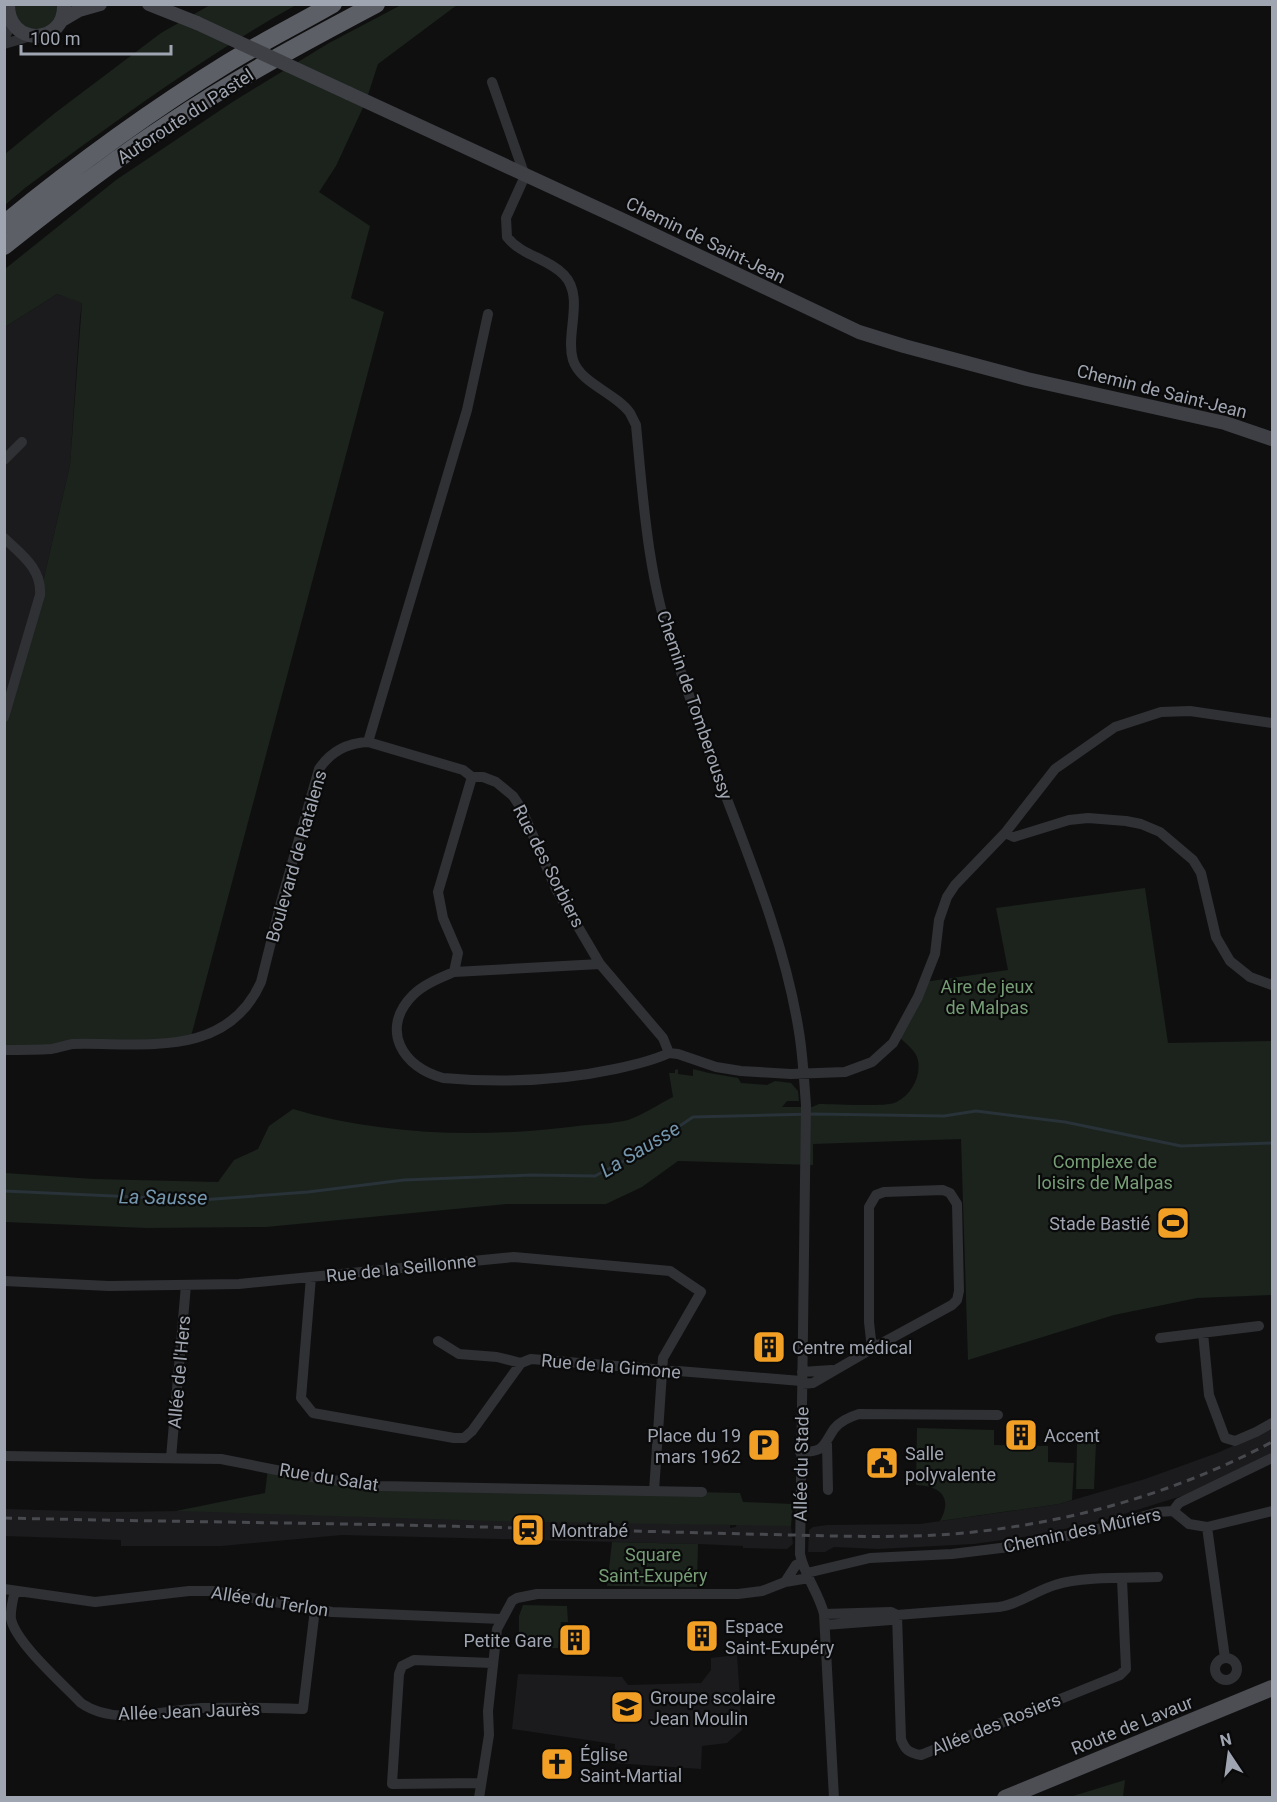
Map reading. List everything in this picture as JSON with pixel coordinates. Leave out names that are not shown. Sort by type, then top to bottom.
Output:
[{"type":"highway","name":"Autoroute du Pastel","points":[[4,224],[106,145],[161,106],[229,62],[333,4]]},
{"type":"highway","name":"Autoroute du Pastel","points":[[4,246],[117,159],[171,122],[240,79],[376,4]]},
{"type":"main road","name":"Route de Lavaur","points":[[1005,1797],[1272,1688]]},
{"type":"street","points":[[62,20],[64,4]]},
{"type":"street","points":[[4,44],[31,36],[41,36],[79,10],[100,4]]},
{"type":"street","name":"Chemin de Saint-Jean","points":[[149,4],[197,23],[859,332],[1027,379],[1225,423],[1272,439]]},
{"type":"street","points":[[8,10],[20,31],[31,36]]},
{"type":"street","points":[[4,38],[7,33],[8,10]]},
{"type":"street","points":[[492,82],[525,176]]},
{"type":"street","name":"Chemin de Tomberoussy","points":[[525,176],[506,218],[507,237],[521,251],[557,269],[564,275],[572,293],[573,361],[588,379],[629,412],[636,425],[657,592],[672,648],[758,877],[775,930],[799,1032],[804,1073]]},
{"type":"street","points":[[369,742],[467,410],[488,314]]},
{"type":"street","points":[[4,460],[22,442]]},
{"type":"street","points":[[4,538],[34,568],[41,585],[4,717]]},
{"type":"street","points":[[600,964],[454,972],[414,994],[407,1003],[398,1023],[400,1047],[416,1067],[428,1074],[461,1079],[549,1080],[654,1061],[669,1053],[716,1067],[741,1071],[844,1072],[860,1068],[872,1062],[893,1043],[913,1007],[935,954],[939,920],[947,897],[955,885],[1005,834],[1055,769],[1114,727],[1161,712],[1190,711],[1272,723]]},
{"type":"street","name":"Rue des Sorbiers","points":[[369,742],[463,770],[472,777],[483,777],[496,782],[513,796],[521,808],[557,891],[600,964],[663,1038],[669,1053]]},
{"type":"street","name":"Boulevard de Ratalens","points":[[4,1050],[53,1049],[70,1044],[165,1044],[190,1040],[221,1028],[234,1020],[256,993],[261,982],[319,769],[326,759],[347,745],[369,742]]},
{"type":"street","points":[[454,972],[458,953],[443,918],[438,892],[472,777]]},
{"type":"street","points":[[1005,834],[1014,837],[1068,820],[1088,818],[1126,821],[1160,832],[1193,860],[1201,873],[1216,937],[1230,961],[1250,977],[1272,985]]},
{"type":"street","name":"Allée du Stade","points":[[804,1073],[800,1547],[802,1562],[820,1599],[824,1620],[834,1797]]},
{"type":"street","points":[[942,1190],[950,1192],[957,1204],[959,1291],[957,1300],[952,1305],[875,1347],[871,1340],[868,1322],[869,1207],[872,1200],[876,1195],[884,1192],[942,1190]]},
{"type":"street","name":"Rue de la Seillonne","points":[[4,1281],[109,1286],[239,1284],[514,1257],[670,1271],[701,1292],[663,1358],[663,1371]]},
{"type":"street","name":"Rue de la Gimone","points":[[311,1277],[301,1398],[313,1413],[454,1438],[464,1437],[472,1431],[521,1363],[531,1359],[663,1371],[801,1379],[835,1369],[875,1347]]},
{"type":"street","name":"Allée de l'Hers","points":[[171,1458],[186,1286]]},
{"type":"street","points":[[1160,1338],[1259,1326]]},
{"type":"street","points":[[1203,1333],[1209,1395],[1225,1438],[1235,1441],[1272,1423]]},
{"type":"street","points":[[438,1341],[459,1354],[497,1357],[521,1363]]},
{"type":"street","points":[[654,1491],[663,1371]]},
{"type":"street","points":[[828,1490],[827,1444],[841,1422],[859,1414],[998,1414]]},
{"type":"street","points":[[800,1452],[815,1451],[827,1444]]},
{"type":"street","name":"Rue du Salat","points":[[4,1456],[227,1460],[307,1476],[380,1486],[702,1492]]},
{"type":"street","name":"Chemin des Mûriers","points":[[501,1619],[512,1601],[537,1594],[727,1594],[762,1591],[785,1582],[870,1558],[952,1554],[1025,1545],[1094,1530],[1158,1512],[1173,1511],[1179,1503],[1272,1458]]},
{"type":"street","points":[[1173,1511],[1189,1524],[1207,1527],[1272,1511]]},
{"type":"street","points":[[1207,1527],[1225,1658]]},
{"type":"street","points":[[785,1582],[796,1566],[802,1562]]},
{"type":"street","points":[[824,1620],[891,1612],[897,1615],[1006,1606],[1013,1605],[1054,1585],[1070,1581],[1158,1577]]},
{"type":"street","name":"Allée des Rosiers","points":[[897,1615],[901,1739],[905,1749],[912,1754],[921,1755],[1119,1675],[1126,1669],[1122,1579]]},
{"type":"street","name":"Allée du Terlon","points":[[10,1590],[95,1602],[189,1591],[212,1591],[332,1612],[501,1619]]},
{"type":"street","name":"Allée Jean Jaurès","points":[[10,1590],[10,1616],[14,1630],[81,1703],[91,1710],[104,1714],[130,1716],[198,1708],[303,1709],[315,1609]]},
{"type":"street","points":[[479,1797],[489,1735],[488,1711],[492,1663],[497,1629],[501,1619]]},
{"type":"street","points":[[481,1783],[392,1784],[399,1674],[402,1665],[414,1660],[492,1663]]},
{"type":"shaded area","points":[[57,294],[82,302],[70,465],[40,595],[5,716],[5,327]]},
{"type":"shaded area","points":[[1272,1429],[1272,1456],[1185,1495],[1108,1519],[1038,1535],[974,1544],[878,1549],[834,1547],[825,1552],[808,1552],[809,1530],[813,1527],[920,1524],[1059,1504],[1145,1479],[1217,1453]]},
{"type":"shaded area","points":[[255,1498],[730,1525],[730,1528],[736,1527],[737,1521],[784,1522],[791,1526],[793,1544],[787,1549],[698,1544],[342,1535],[221,1546],[121,1546],[121,1540],[5,1536],[5,1509],[176,1511]]},
{"type":"shaded area","name":"Groupe scolaire Jean Moulin","points":[[737,1655],[742,1730],[727,1743],[702,1746],[701,1769],[614,1763],[615,1744],[512,1729],[518,1674],[622,1677],[628,1685],[701,1683],[711,1670],[711,1658]]},
{"type":"green space","points":[[15,5],[59,5],[59,13],[50,27],[34,31],[19,21],[15,15]]},
{"type":"green space","points":[[210,5],[296,5],[226,47],[158,92],[91,139],[5,205],[5,154],[161,33]]},
{"type":"green space","points":[[401,5],[457,5],[378,64],[366,101],[336,166],[319,192],[370,226],[351,298],[384,312],[190,1040],[5,1050],[5,716],[40,595],[70,465],[82,303],[57,294],[5,327],[5,269],[116,180],[234,101],[329,43]]},
{"type":"green space","name":"Complexe de loisirs de Malpas","points":[[1145,888],[1168,1043],[1272,1041],[1272,1295],[1197,1298],[1114,1315],[968,1360],[961,1139],[813,1144],[813,1165],[678,1161],[642,1187],[606,1204],[507,1204],[266,1227],[146,1228],[5,1222],[5,1173],[94,1179],[218,1182],[234,1160],[258,1149],[269,1126],[293,1109],[363,1125],[398,1129],[471,1133],[542,1130],[634,1118],[673,1097],[669,1073],[675,1073],[678,1069],[678,1074],[693,1076],[693,1069],[738,1078],[741,1083],[767,1085],[775,1081],[791,1083],[798,1091],[799,1101],[787,1101],[782,1107],[894,1103],[906,1096],[917,1077],[916,1054],[898,1036],[924,982],[1008,970],[996,908]]},
{"type":"green space","points":[[917,1428],[994,1430],[994,1445],[1048,1446],[1048,1462],[1074,1463],[1072,1500],[1059,1504],[940,1521],[945,1506],[942,1495],[932,1488],[916,1485]]},
{"type":"green space","points":[[1077,1443],[1096,1443],[1094,1489],[1076,1489]]},
{"type":"green space","points":[[268,1468],[361,1485],[740,1493],[743,1502],[793,1504],[791,1526],[537,1522],[537,1519],[528,1519],[528,1522],[176,1511],[265,1493]]},
{"type":"green space","name":"Square Saint-Exupéry","points":[[612,1542],[698,1544],[697,1587],[607,1586]]},
{"type":"green space","points":[[523,1605],[567,1606],[568,1622],[561,1622],[558,1648],[540,1648],[540,1639],[519,1639],[519,1616]]},
{"type":"green space","points":[[1125,1780],[1123,1797],[1070,1797]]},
{"type":"waterway","name":"La Sausse","points":[[4,1191],[201,1200],[308,1192],[404,1180],[532,1175],[595,1176],[641,1152],[693,1117],[814,1114],[944,1116],[976,1111],[1065,1122],[1181,1146],[1272,1143]]},
{"type":"railway","points":[[4,1518],[849,1536],[952,1534],[1035,1523],[1117,1504],[1196,1477],[1272,1442]]},
{"type":"place","name":"Stade Bastié","points":[[1173,1223]]},
{"type":"place","name":"Centre médical","points":[[769,1347]]},
{"type":"place","name":"Accent","points":[[1021,1435]]},
{"type":"place","name":"Place du 19 mars 1962","points":[[764,1445]]},
{"type":"place","name":"Salle polyvalente","points":[[882,1463]]},
{"type":"place","name":"Montrabé","points":[[528,1530]]},
{"type":"place","name":"Espace Saint-Exupéry","points":[[702,1636]]},
{"type":"place","name":"Petite Gare","points":[[575,1640]]},
{"type":"place","name":"Groupe scolaire Jean Moulin","points":[[627,1707]]},
{"type":"place","name":"Église Saint-Martial","points":[[557,1764]]},
{"type":"park label","name":"Aire de jeux de Malpas","points":[[987,996]]}]
